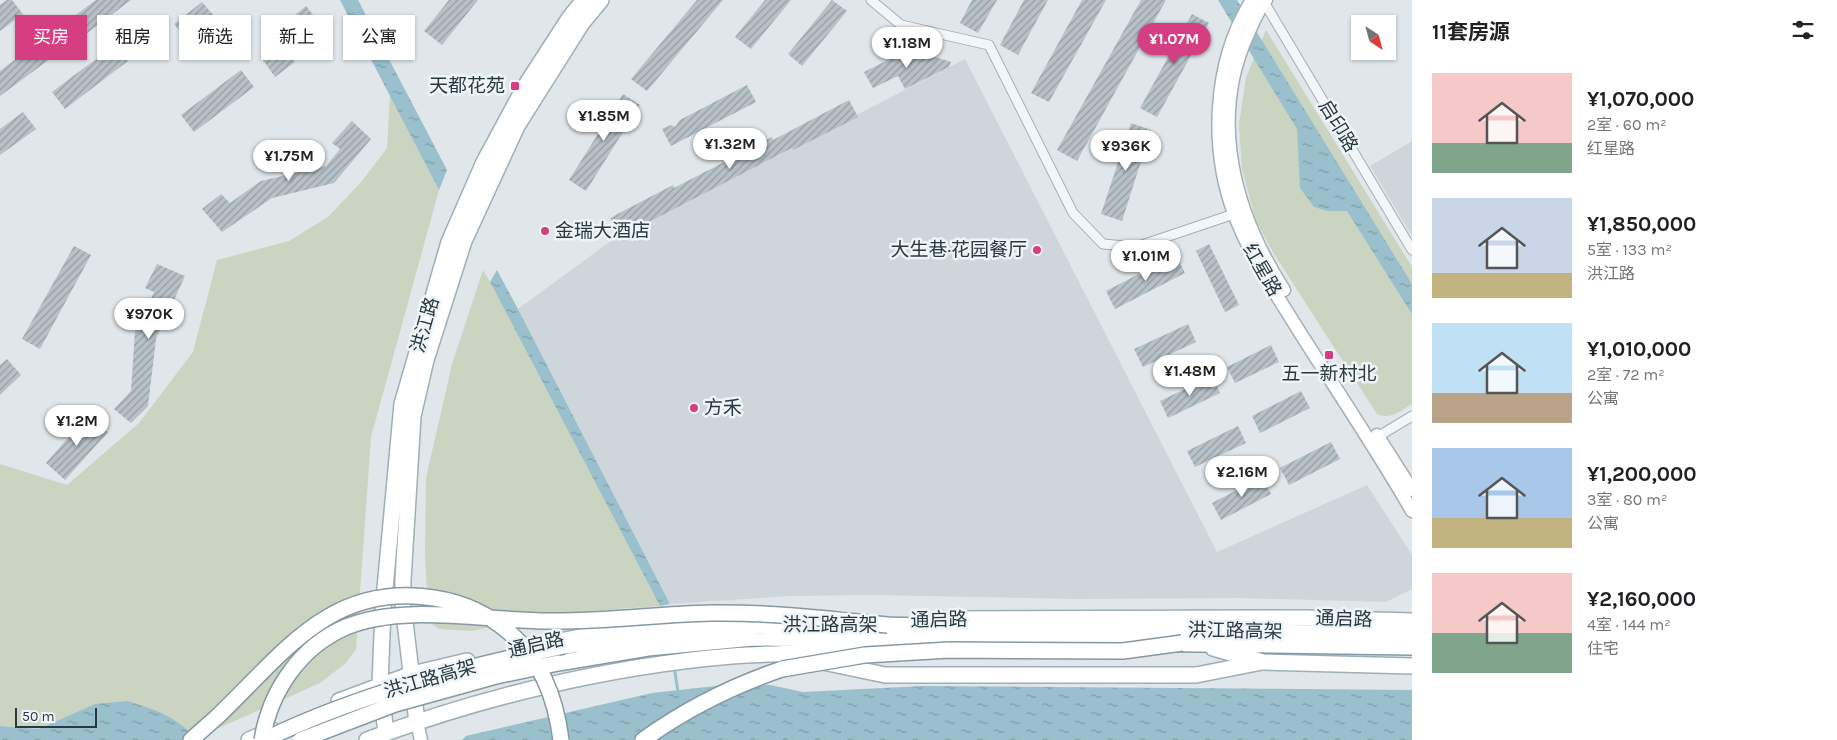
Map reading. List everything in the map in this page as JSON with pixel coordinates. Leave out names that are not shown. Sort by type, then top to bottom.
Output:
[{"type":"main road","name":"洪江路","points":[[386,736],[380,684],[383,610],[402,404],[449,242],[484,162],[506,120],[570,17],[584,0]]},
{"type":"main road","name":"洪江路","points":[[418,722],[403,605],[413,416],[426,360],[464,241],[497,164],[517,126],[564,50],[600,0]]},
{"type":"main road","name":"红星路","points":[[1258,1],[1233,38],[1221,86],[1219,119],[1222,167],[1234,214],[1264,276],[1374,438],[1412,490]]},
{"type":"main road","name":"红星路","points":[[1258,1],[1257,14],[1239,53],[1230,89],[1227,120],[1233,168],[1246,216],[1275,277],[1374,438],[1412,511]]},
{"type":"main road","points":[[192,740],[305,634],[328,617],[367,600],[410,595],[442,599],[473,609],[509,632],[525,649],[550,691],[558,716],[561,740]]},
{"type":"main road","points":[[263,740],[273,700],[286,676],[303,657],[323,639],[346,627],[376,617],[407,614],[555,621],[710,613],[759,613],[888,625]]},
{"type":"main road","name":"通启路","points":[[249,740],[380,684],[412,674],[564,638],[638,626],[739,620],[1062,617],[1412,621]]},
{"type":"main road","name":"洪江路高架","points":[[263,740],[394,688],[489,662],[564,646],[715,627],[888,625],[1412,635]]},
{"type":"main road","name":"洪江路高架","points":[[301,740],[395,704],[496,676],[600,655],[648,648],[753,638],[1412,647]]},
{"type":"main road","points":[[643,740],[671,720],[714,696],[782,669],[874,654],[949,650],[1123,651],[1182,643]]},
{"type":"main road","name":"通启路","points":[[367,740],[386,736],[418,722],[598,675],[664,664],[767,655],[1001,646],[1219,648],[1263,662],[1412,666]]},
{"type":"main road","points":[[767,655],[802,657],[885,675],[1196,675],[1263,662]]},
{"type":"main road","points":[[418,722],[420,740]]},
{"type":"street","points":[[871,0],[902,26],[989,45],[1073,213],[1103,244],[1136,247],[1234,214]]},
{"type":"street","name":"启印路","points":[[1258,1],[1412,250]]},
{"type":"street","points":[[1374,438],[1412,416]]},
{"type":"shaded area","points":[[965,59],[1217,552],[1367,485],[1412,555],[1412,589],[1386,602],[1240,598],[1076,599],[874,595],[790,596],[670,604],[518,309],[608,243]]},
{"type":"shaded area","points":[[1412,141],[1412,236],[1370,166]]},
{"type":"green space","points":[[1266,30],[1412,267],[1412,404],[1391,415],[1382,416],[1377,414],[1274,254],[1256,221],[1242,169],[1239,125],[1246,77]]},
{"type":"green space","points":[[390,95],[439,190],[371,437],[356,649],[346,663],[320,683],[196,738],[95,705],[39,729],[0,726],[0,464],[67,485],[139,423],[193,352],[217,260],[289,241],[328,217],[362,181],[387,148]]},
{"type":"green space","points":[[483,270],[660,606],[549,614],[472,631],[439,629],[428,618],[425,553],[426,478],[452,364]]},
{"type":"water","points":[[340,0],[358,0],[366,15],[348,15]]},
{"type":"water","points":[[1218,0],[1237,0],[1412,284],[1412,314],[1347,211],[1328,211],[1314,207],[1300,188],[1297,129]]},
{"type":"water","points":[[371,60],[389,60],[447,170],[439,190]]},
{"type":"water","points":[[497,270],[670,604],[660,606],[490,282]]},
{"type":"water","points":[[743,683],[770,685],[803,692],[923,686],[1412,690],[1412,740],[462,740],[466,736],[652,693]]},
{"type":"water","points":[[127,701],[174,719],[197,740],[0,740],[0,726],[39,729],[95,704]]},
{"type":"building","points":[[7,0],[12,0],[23,14],[15,15],[15,20],[0,31],[0,5]]},
{"type":"building","points":[[96,0],[131,0],[111,15],[97,15],[97,26],[87,33],[87,15],[76,15]]},
{"type":"building","points":[[449,0],[478,0],[442,45],[424,31]]},
{"type":"building","points":[[697,0],[723,0],[647,91],[631,79]]},
{"type":"building","points":[[765,0],[791,0],[751,49],[735,37]]},
{"type":"building","points":[[832,0],[847,11],[802,66],[788,54]]},
{"type":"building","points":[[972,0],[997,0],[978,33],[960,23]]},
{"type":"building","points":[[1024,0],[1048,0],[1018,55],[1000,45]]},
{"type":"building","points":[[1082,0],[1106,0],[1049,102],[1031,93]]},
{"type":"building","points":[[1141,0],[1166,0],[1077,161],[1057,150]]},
{"type":"building","points":[[202,2],[213,15],[185,15]]},
{"type":"building","points":[[306,6],[313,15],[295,15]]},
{"type":"building","points":[[1192,14],[1209,23],[1157,117],[1140,108]]},
{"type":"building","points":[[179,20],[179,31],[174,24]]},
{"type":"building","points":[[910,49],[951,62],[949,67],[905,89],[898,76],[873,88],[864,72]]},
{"type":"building","points":[[97,58],[97,60],[128,61],[65,109],[52,92]]},
{"type":"building","points":[[15,60],[49,60],[0,96],[0,71]]},
{"type":"building","points":[[263,60],[294,60],[295,62],[275,77]]},
{"type":"building","points":[[241,70],[254,87],[194,132],[181,115]]},
{"type":"building","points":[[747,85],[756,102],[671,146],[662,129],[671,125],[675,127],[680,120]]},
{"type":"building","points":[[623,94],[640,105],[586,191],[569,180]]},
{"type":"building","points":[[849,100],[858,117],[793,150],[792,148],[620,237],[610,218],[673,185],[674,188],[772,137],[773,140]]},
{"type":"building","points":[[23,112],[36,129],[0,155],[0,129]]},
{"type":"building","points":[[352,121],[371,139],[334,183],[272,198],[222,232],[202,209],[221,194],[230,203],[261,181],[326,166],[340,149],[332,143]]},
{"type":"building","points":[[1131,123],[1151,130],[1122,221],[1101,214]]},
{"type":"building","points":[[1209,244],[1239,305],[1225,312],[1196,251]]},
{"type":"building","points":[[74,246],[91,255],[40,349],[22,339]]},
{"type":"building","points":[[1176,255],[1185,273],[1115,309],[1106,291]]},
{"type":"building","points":[[157,264],[185,276],[156,339],[148,406],[131,423],[114,409],[131,391],[135,331],[154,292],[145,288]]},
{"type":"building","points":[[1188,324],[1196,342],[1143,367],[1134,349]]},
{"type":"building","points":[[1271,345],[1279,362],[1235,383],[1227,367]]},
{"type":"building","points":[[7,359],[21,375],[0,395],[0,365]]},
{"type":"building","points":[[1212,376],[1220,393],[1168,418],[1160,401]]},
{"type":"building","points":[[1301,391],[1310,408],[1260,433],[1252,416]]},
{"type":"building","points":[[88,415],[108,432],[65,480],[46,463]]},
{"type":"building","points":[[1238,426],[1246,443],[1195,467],[1187,451]]},
{"type":"building","points":[[1331,442],[1340,459],[1289,485],[1280,468]]},
{"type":"building","points":[[1262,477],[1271,494],[1221,520],[1212,503]]},
{"type":"waterway","points":[[674,666],[678,692]]},
{"type":"place","name":"天都花苑","points":[[515,86]]},
{"type":"place","name":"金瑞大酒店","points":[[545,231]]},
{"type":"place","name":"大生巷·花园餐厅","points":[[1037,250]]},
{"type":"place","name":"五一新村北","points":[[1329,355]]},
{"type":"place","name":"方禾","points":[[694,408]]}]
